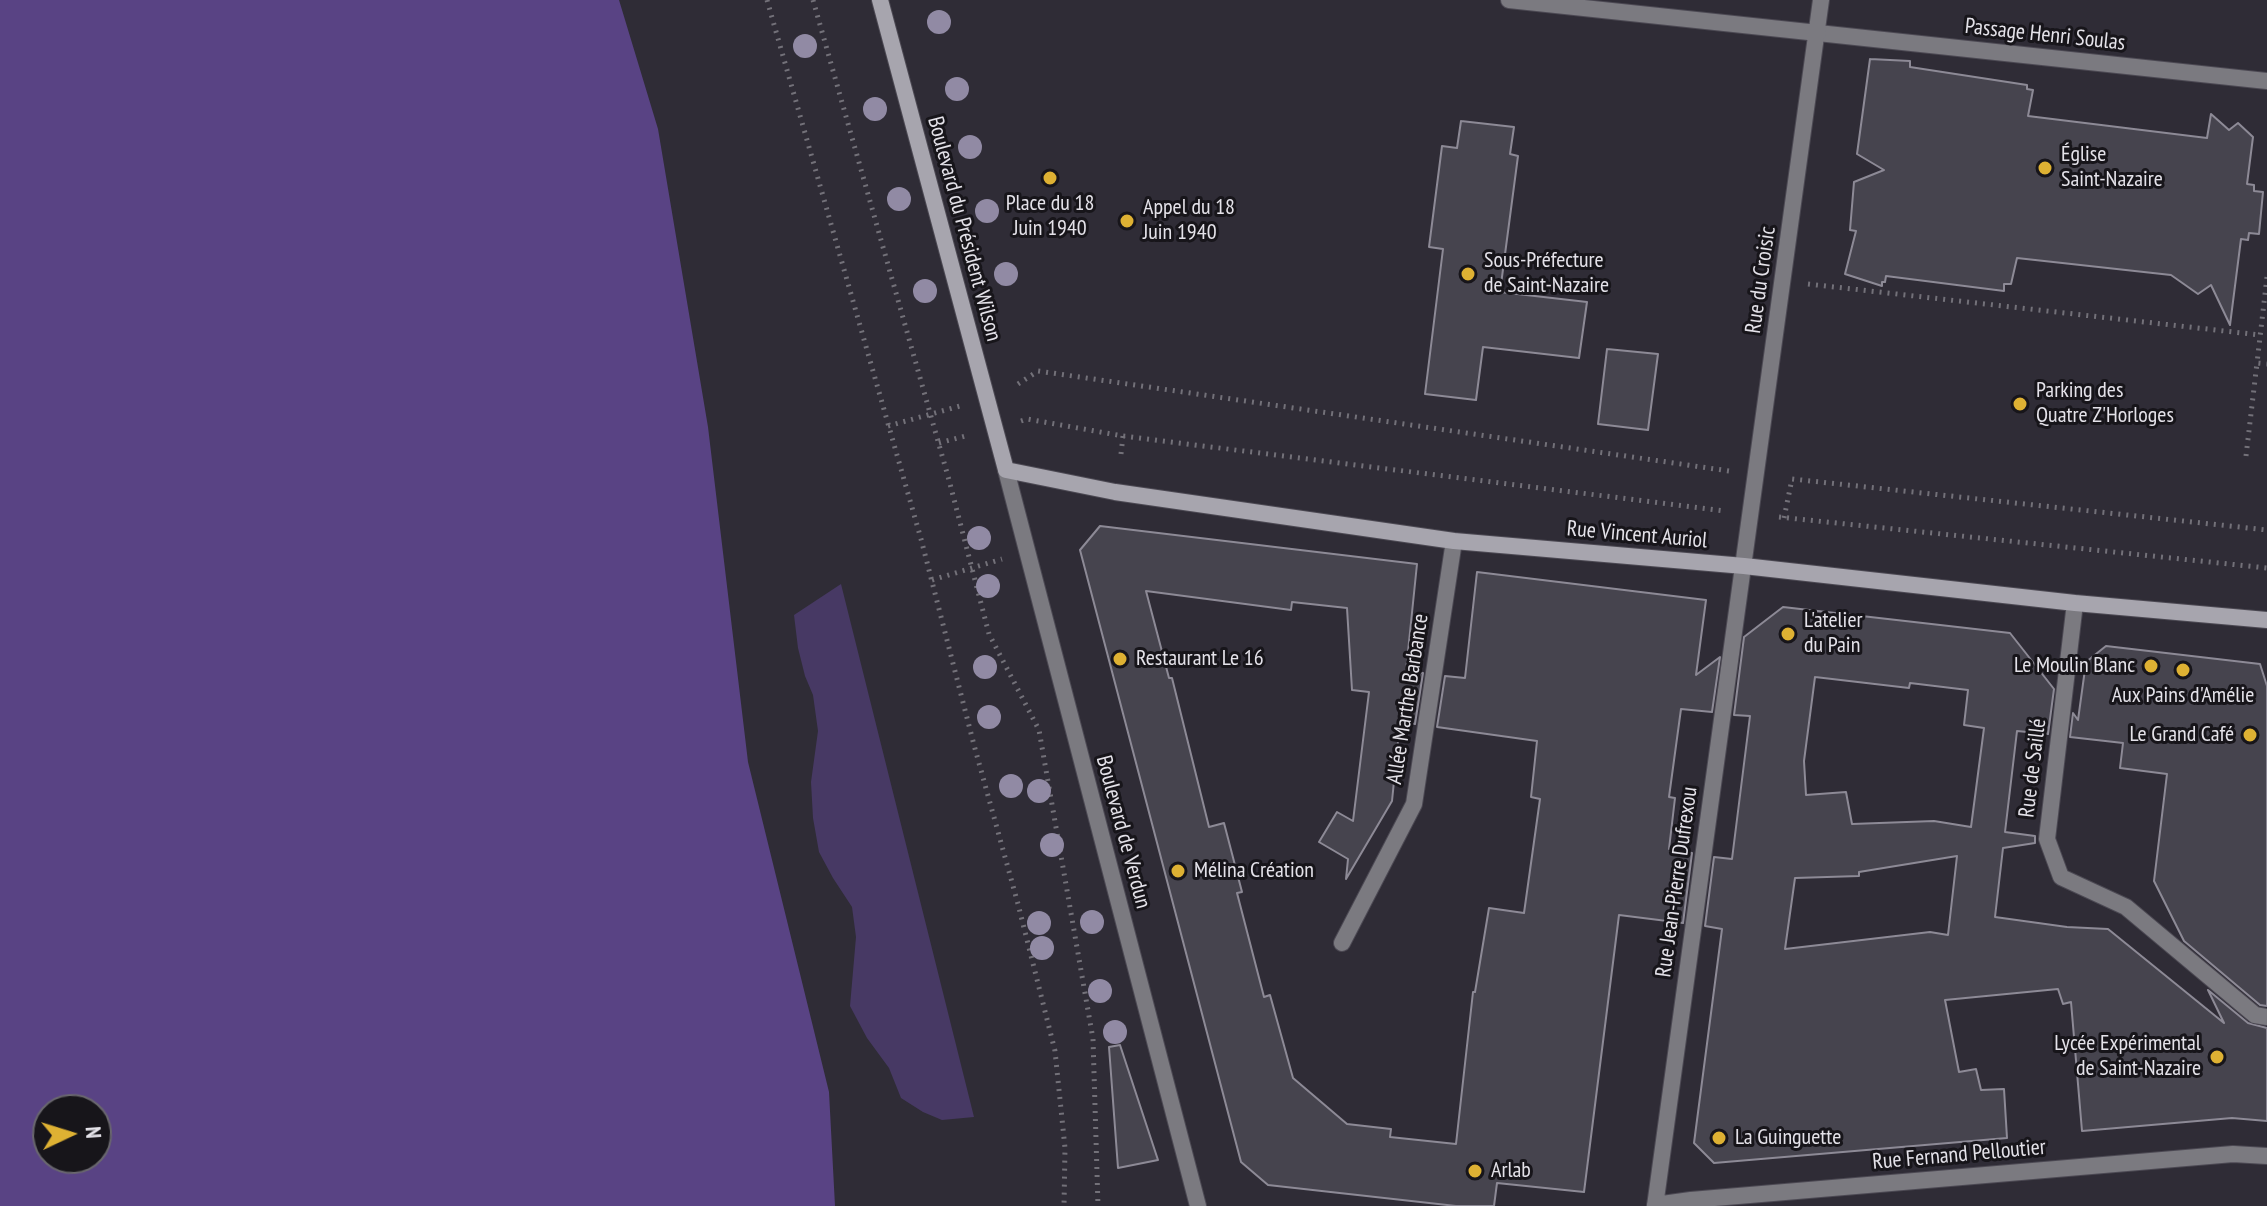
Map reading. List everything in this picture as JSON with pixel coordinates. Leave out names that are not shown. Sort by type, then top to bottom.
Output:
[{"type":"street","name":"Boulevard du Président Wilson","points":[[880,0],[1006,470]]},
{"type":"street","name":"Passage Henri Soulas","points":[[1509,0],[2267,81]]},
{"type":"street","name":"Rue du Croisic","points":[[1744,566],[1821,0]]},
{"type":"street","name":"Rue Vincent Auriol","points":[[1006,470],[1115,492],[1454,541],[1744,566],[2075,603],[2267,620]]},
{"type":"street","name":"Boulevard de Verdun","points":[[1006,470],[1198,1206]]},
{"type":"street","name":"Allée Marthe Barbance","points":[[1342,943],[1414,804],[1454,541]]},
{"type":"street","name":"Rue Jean-Pierre Dufrexou","points":[[1655,1205],[1744,566]]},
{"type":"street","name":"Rue de Saillé","points":[[2075,603],[2047,839],[2061,877],[2126,907],[2255,1015],[2267,1017]]},
{"type":"street","name":"Rue Fernand Pelloutier","points":[[1655,1205],[2233,1154],[2267,1156]]},
{"type":"path","points":[[767,0],[932,580],[1055,1051],[1065,1148],[1064,1206]]},
{"type":"path","points":[[813,0],[931,414],[989,634],[1039,730],[1093,1039],[1098,1206]]},
{"type":"path","points":[[2246,456],[2267,277]]},
{"type":"path","points":[[1783,282],[2260,335]]},
{"type":"path","points":[[2257,363],[2267,364]]},
{"type":"path","points":[[1018,384],[1038,371],[1729,471]]},
{"type":"path","points":[[888,426],[962,405]]},
{"type":"path","points":[[1027,419],[1123,436],[1784,518],[2267,568]]},
{"type":"path","points":[[1121,454],[1123,436]]},
{"type":"path","points":[[1784,518],[1792,479],[2267,530]]},
{"type":"path","points":[[932,580],[1003,559]]},
{"type":"shaded area","points":[[0,0],[619,0],[658,129],[708,427],[748,762],[829,1092],[835,1206],[0,1206]]},
{"type":"shaded area","points":[[841,584],[974,1117],[942,1120],[901,1098],[889,1068],[867,1038],[850,1006],[856,937],[852,907],[819,852],[811,782],[818,731],[813,695],[798,648],[794,615]]},
{"type":"building","name":"Église Saint-Nazaire","points":[[1870,59],[1910,61],[1910,67],[2027,85],[2027,89],[2033,90],[2028,116],[2207,138],[2211,114],[2229,130],[2238,123],[2253,137],[2247,184],[2254,185],[2254,191],[2263,192],[2259,234],[2249,233],[2248,240],[2241,239],[2230,325],[2211,285],[2198,294],[2171,275],[2017,258],[2011,284],[2004,284],[2004,291],[1886,276],[1882,286],[1845,274],[1856,231],[1850,230],[1854,182],[1884,170],[1857,154]]},
{"type":"building","name":"Sous-Préfecture de Saint-Nazaire","points":[[1461,121],[1514,127],[1510,154],[1518,156],[1500,292],[1587,302],[1579,358],[1483,347],[1476,400],[1425,394],[1443,249],[1429,247],[1442,146],[1457,148]]},
{"type":"building","points":[[1607,349],[1658,354],[1648,430],[1598,424]]},
{"type":"building","points":[[1100,526],[1417,564],[1406,671],[1423,673],[1415,724],[1400,722],[1392,801],[1346,879],[1348,859],[1319,842],[1337,812],[1353,821],[1369,692],[1352,690],[1347,608],[1292,602],[1291,610],[1146,591],[1169,678],[1172,678],[1209,827],[1224,823],[1242,892],[1237,893],[1264,997],[1270,995],[1293,1078],[1347,1124],[1391,1129],[1390,1137],[1456,1144],[1473,992],[1489,908],[1524,913],[1540,799],[1531,797],[1537,741],[1437,727],[1445,676],[1465,678],[1477,572],[1706,600],[1696,675],[1720,657],[1712,712],[1681,709],[1669,797],[1675,798],[1669,849],[1692,853],[1683,923],[1619,915],[1584,1192],[1497,1183],[1494,1206],[1456,1206],[1268,1185],[1241,1162],[1080,550]]},
{"type":"building","points":[[1783,607],[2010,633],[2054,689],[2048,734],[2017,731],[2005,832],[2035,836],[2035,843],[2003,848],[1995,917],[2108,929],[2224,1023],[2208,990],[2248,1023],[2267,1028],[2267,1121],[2232,1118],[2082,1131],[2071,1002],[2063,1004],[2058,989],[1945,1000],[1959,1072],[1976,1069],[1981,1090],[2004,1089],[2007,1138],[1714,1163],[1694,1143],[1722,929],[1705,926],[1714,857],[1732,859],[1750,716],[1734,715],[1744,637]],"holes":[[[1815,677],[1909,688],[1910,683],[1968,690],[1964,725],[1984,728],[1971,827],[1934,821],[1852,824],[1846,792],[1806,795],[1804,761]],[[1957,856],[1948,935],[1930,932],[1785,949],[1795,878],[1859,876],[1859,872]]]},
{"type":"building","points":[[2106,646],[2260,664],[2267,686],[2267,1006],[2260,1005],[2184,941],[2154,881],[2167,774],[2120,768],[2123,743],[2070,737],[2073,713],[2078,720],[2086,662]]},
{"type":"building","points":[[1120,1045],[1158,1160],[1118,1168],[1109,1047]]},
{"type":"place","name":"Église Saint-Nazaire","points":[[2045,168]]},
{"type":"place","name":"Place du 18 Juin 1940","points":[[1050,178]]},
{"type":"place","name":"Appel du 18 Juin 1940","points":[[1127,221]]},
{"type":"place","name":"Sous-Préfecture de Saint-Nazaire","points":[[1468,274]]},
{"type":"place","name":"Parking des Quatre Z'Horloges","points":[[2020,404]]},
{"type":"place","name":"L'atelier du Pain","points":[[1788,634]]},
{"type":"place","name":"Restaurant Le 16","points":[[1120,659]]},
{"type":"place","name":"Le Moulin Blanc","points":[[2151,666]]},
{"type":"place","name":"Aux Pains d'Amélie","points":[[2183,670]]},
{"type":"place","name":"Le Grand Café","points":[[2250,735]]},
{"type":"place","name":"Mélina Création","points":[[1178,871]]},
{"type":"place","name":"Lycée Expérimental de Saint-Nazaire","points":[[2217,1057]]},
{"type":"place","name":"La Guinguette","points":[[1719,1138]]},
{"type":"place","name":"Arlab","points":[[1475,1171]]}]
